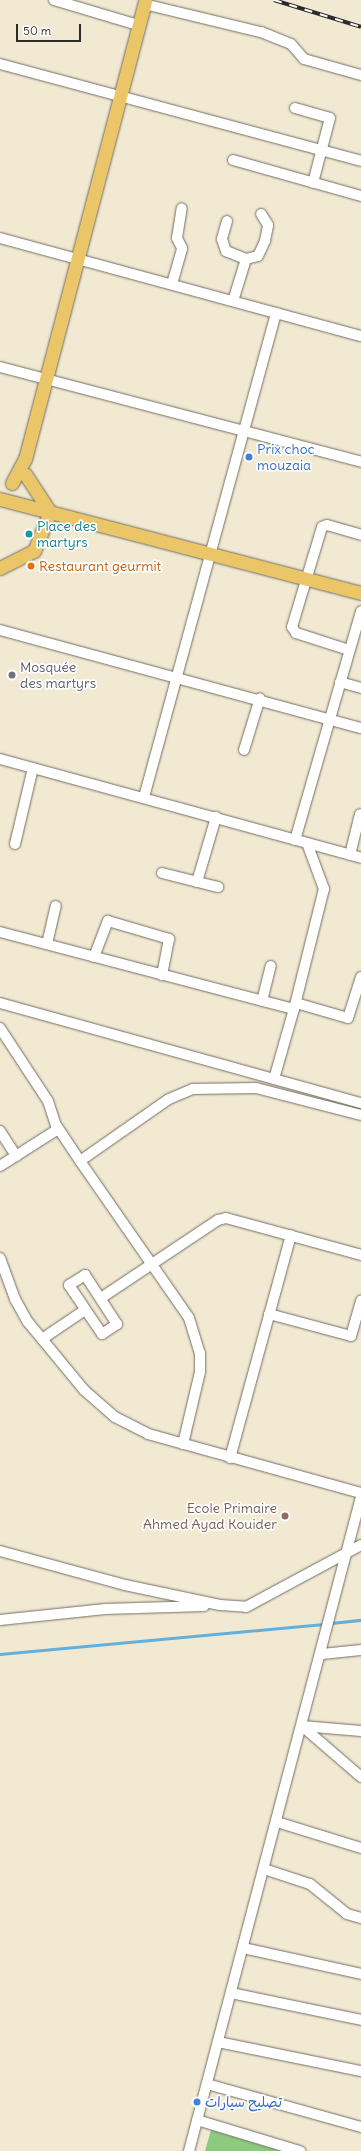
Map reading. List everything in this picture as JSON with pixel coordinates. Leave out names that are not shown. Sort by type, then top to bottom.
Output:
[{"type":"main road","points":[[14,494],[24,468],[44,379],[144,2]]},
{"type":"main road","points":[[14,494],[24,468]]},
{"type":"main road","points":[[24,468],[50,512]]},
{"type":"main road","points":[[14,494],[50,512],[213,553],[361,593]]},
{"type":"main road","points":[[0,568],[34,551],[50,512]]},
{"type":"street","points":[[57,0],[138,25]]},
{"type":"street","points":[[144,2],[261,32],[291,44],[304,59],[361,75]]},
{"type":"street","points":[[0,64],[119,94],[361,161]]},
{"type":"street","points":[[295,108],[330,118],[313,182]]},
{"type":"street","points":[[233,160],[361,196]]},
{"type":"street","points":[[172,284],[182,248],[177,238],[182,208]]},
{"type":"street","points":[[227,221],[222,239],[226,251],[246,260],[258,256],[266,241],[268,225],[261,214]]},
{"type":"street","points":[[0,238],[361,336]]},
{"type":"street","points":[[233,301],[246,260]]},
{"type":"street","points":[[144,797],[180,676],[276,313]]},
{"type":"street","points":[[0,367],[361,462]]},
{"type":"street","points":[[349,650],[296,633],[292,628],[322,527],[327,525],[361,535]]},
{"type":"street","points":[[295,840],[361,611]]},
{"type":"street","points":[[0,630],[180,676],[330,717],[361,728]]},
{"type":"street","points":[[340,682],[361,688]]},
{"type":"street","points":[[244,750],[260,698]]},
{"type":"street","points":[[0,759],[144,797],[361,858]]},
{"type":"street","points":[[16,844],[33,768]]},
{"type":"street","points":[[350,855],[360,814]]},
{"type":"street","points":[[197,882],[216,817]]},
{"type":"street","points":[[274,1079],[295,1006],[324,889],[307,843]]},
{"type":"street","points":[[162,873],[218,887]]},
{"type":"street","points":[[47,944],[56,906]]},
{"type":"street","points":[[94,957],[108,921],[169,939],[162,975]]},
{"type":"street","points":[[0,932],[262,1001],[295,1006],[348,1018],[361,977]]},
{"type":"street","points":[[262,1001],[271,966]]},
{"type":"street","points":[[0,1003],[361,1103]]},
{"type":"street","points":[[0,1028],[48,1101],[58,1129],[150,1266],[189,1318],[200,1353],[200,1372],[183,1444]]},
{"type":"street","points":[[80,1161],[169,1099],[194,1090],[256,1088],[361,1115]]},
{"type":"street","points":[[0,1166],[58,1129]]},
{"type":"street","points":[[0,1131],[16,1156]]},
{"type":"street","points":[[101,1298],[218,1220],[233,1219],[361,1255]]},
{"type":"street","points":[[230,1458],[291,1235]]},
{"type":"street","points":[[0,1258],[15,1299],[42,1339],[84,1390],[115,1417],[148,1434],[230,1458],[361,1493]]},
{"type":"street","points":[[84,1275],[101,1298],[117,1324],[102,1334],[86,1310],[69,1285],[84,1275]]},
{"type":"street","points":[[270,1314],[351,1336],[361,1300]]},
{"type":"street","points":[[42,1339],[86,1310]]},
{"type":"street","points":[[189,2151],[322,1654],[361,1497]]},
{"type":"street","points":[[0,1620],[105,1609],[252,1604],[349,1548],[361,1545]]},
{"type":"street","points":[[0,1551],[125,1585],[220,1605]]},
{"type":"street","points":[[322,1654],[361,1650]]},
{"type":"street","points":[[302,1726],[361,1732]]},
{"type":"street","points":[[302,1726],[361,1777]]},
{"type":"street","points":[[350,1769],[361,1766]]},
{"type":"street","points":[[277,1822],[361,1848]]},
{"type":"street","points":[[264,1869],[310,1884],[347,1914],[361,1918]]},
{"type":"street","points":[[243,1948],[361,1974]]},
{"type":"street","points":[[231,1993],[361,2020]]},
{"type":"street","points":[[218,2042],[361,2071]]},
{"type":"street","points":[[207,2084],[361,2127]]},
{"type":"street","points":[[197,2120],[300,2151]]},
{"type":"green space","points":[[211,2130],[281,2151],[205,2151]]},
{"type":"waterway","points":[[331,1623],[361,1620]]},
{"type":"waterway","points":[[0,1654],[324,1624]]},
{"type":"railway","points":[[274,0],[361,27]]},
{"type":"place","name":"Prix choc mouzaia","points":[[249,457]]},
{"type":"place","name":"Place des martyrs","points":[[29,534]]},
{"type":"place","name":"Restaurant geurmit","points":[[31,566]]},
{"type":"place","name":"Mosquée des martyrs","points":[[12,675]]},
{"type":"place","name":"Ecole Primaire Ahmed Ayad Kouider","points":[[285,1516]]},
{"type":"place","name":"تصليح سيارات","points":[[197,2102]]}]
